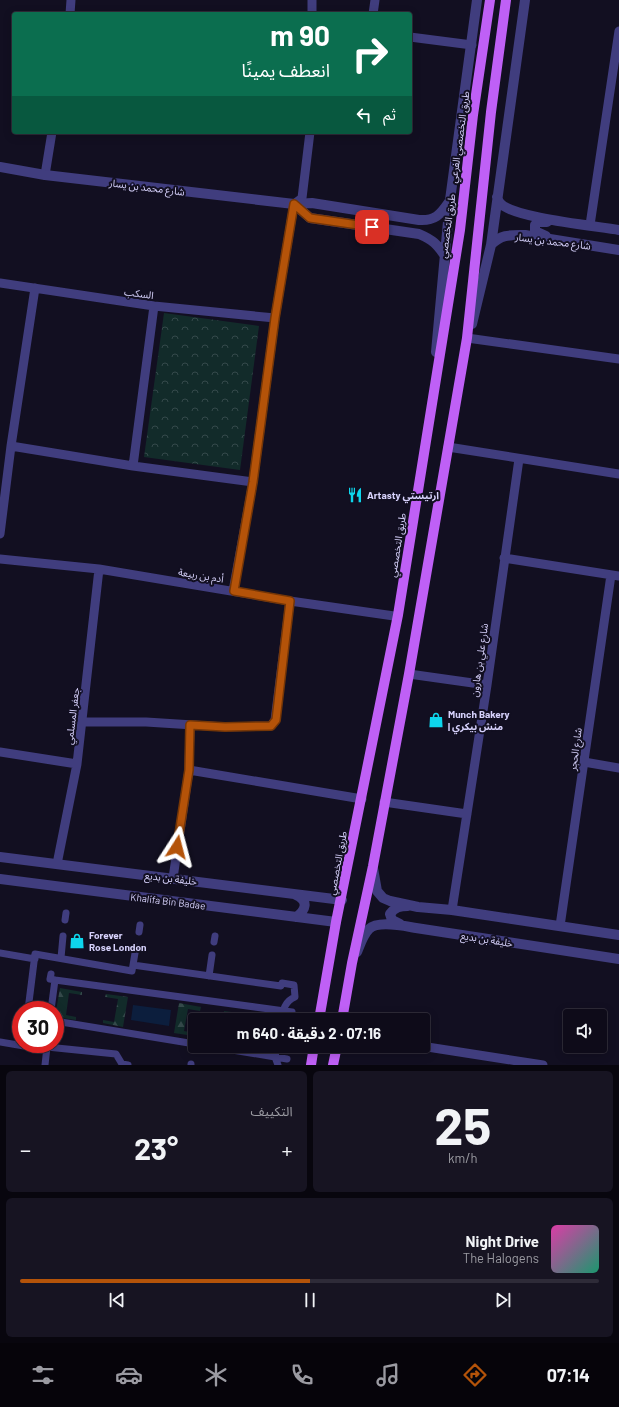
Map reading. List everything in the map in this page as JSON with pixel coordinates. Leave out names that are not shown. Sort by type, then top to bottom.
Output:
[{"type":"main road","name":"طريق التخصصي","points":[[320,1013],[336,922],[342,900],[398,615],[460,230],[473,115],[490,0]]},
{"type":"main road","points":[[343,1013],[352,963],[373,866],[409,674],[467,338],[491,112],[506,0]]},
{"type":"main road","points":[[311,1065],[313,1053]]},
{"type":"main road","points":[[333,1065],[335,1053]]},
{"type":"street","points":[[70,12],[71,0]]},
{"type":"street","points":[[312,0],[312,12]]},
{"type":"street","points":[[373,12],[375,0]]},
{"type":"street","name":"طريق التخصصي الفرعي","points":[[433,395],[450,200],[478,0]]},
{"type":"street","points":[[525,0],[490,245],[467,338],[619,359]]},
{"type":"street","points":[[590,225],[619,31]]},
{"type":"street","points":[[412,37],[472,45]]},
{"type":"street","points":[[45,175],[52,134]]},
{"type":"street","points":[[234,591],[253,482],[275,318],[294,204],[302,198],[310,134]]},
{"type":"street","name":"شارع محمد بن يسار","points":[[0,167],[45,175],[294,204],[312,203],[419,220],[428,220],[443,212],[450,200]]},
{"type":"street","name":"شارع محمد بن يسار","points":[[497,197],[500,204],[512,210],[529,215],[619,230]]},
{"type":"street","points":[[294,204],[310,218],[419,234],[430,238],[435,242],[445,256]]},
{"type":"street","points":[[571,242],[543,235],[535,230],[535,225],[542,221],[573,223]]},
{"type":"street","name":"شارع محمد بن يسار","points":[[490,245],[498,238],[511,235],[525,235],[619,250]]},
{"type":"street","name":"السكب","points":[[0,283],[154,306],[275,318]]},
{"type":"street","points":[[0,534],[11,446],[35,288]]},
{"type":"street","points":[[133,466],[154,306]]},
{"type":"street","points":[[11,446],[133,466],[253,482]]},
{"type":"street","points":[[448,447],[619,474]]},
{"type":"street","name":"شارع علي بن هارون","points":[[452,910],[487,685],[519,459]]},
{"type":"street","points":[[504,558],[615,575]]},
{"type":"street","name":"أدم بن ربيعة","points":[[0,559],[99,569],[290,601],[394,616],[398,615]]},
{"type":"street","name":"جعفر المسلمي","points":[[57,864],[77,764],[99,569]]},
{"type":"street","name":"شارع الحجر","points":[[560,926],[584,762],[615,575]]},
{"type":"street","points":[[82,722],[146,722],[225,727],[271,726],[276,720],[290,601]]},
{"type":"street","points":[[409,674],[487,685]]},
{"type":"street","points":[[172,878],[189,770],[190,725]]},
{"type":"street","points":[[0,752],[77,764]]},
{"type":"street","points":[[584,762],[619,768]]},
{"type":"street","points":[[189,770],[362,799]]},
{"type":"street","points":[[384,802],[467,814]]},
{"type":"street","name":"خليفة بن بديع","points":[[0,857],[342,900]]},
{"type":"street","points":[[373,866],[377,891],[383,898],[418,907]]},
{"type":"street","name":"Khalifa Bin Badae","points":[[0,879],[336,922]]},
{"type":"street","points":[[296,895],[301,897],[305,908],[302,913],[296,917]]},
{"type":"street","points":[[416,928],[403,926],[392,920],[390,914],[393,909],[401,906],[452,910],[619,935]]},
{"type":"street","name":"خليفة بن بديع","points":[[352,963],[360,944],[369,929],[376,925],[384,924],[619,960]]},
{"type":"street","points":[[56,958],[63,936]]},
{"type":"street","points":[[29,1001],[35,954],[132,971],[136,947]]},
{"type":"street","points":[[0,953],[34,959]]},
{"type":"street","points":[[206,977],[212,955]]},
{"type":"street","points":[[133,965],[254,984],[281,986],[282,982],[294,985],[295,997],[290,999],[283,1011]]},
{"type":"street","points":[[52,1001],[53,977],[252,1004],[292,1012]]},
{"type":"street","points":[[64,1023],[119,1035],[188,1044]]},
{"type":"street","points":[[0,1042],[12,1044]]},
{"type":"street","points":[[430,1047],[543,1065]]},
{"type":"street","points":[[64,1049],[116,1054],[124,1065]]},
{"type":"street","points":[[44,1053],[45,1065]]},
{"type":"street","points":[[251,1053],[287,1059]]},
{"type":"street","points":[[276,1053],[275,1057],[278,1065]]},
{"type":"green space","points":[[164,313],[259,326],[240,470],[144,457]]},
{"type":"green space","points":[[60,988],[82,992],[82,995],[69,993],[66,1015],[76,1017],[76,1020],[64,1018],[64,1001],[58,1001]]},
{"type":"green space","points":[[106,994],[128,997],[123,1027],[103,1023],[103,1020],[114,1022],[118,999],[105,997]]},
{"type":"green space","points":[[179,1003],[201,1007],[200,1011],[188,1009],[184,1031],[188,1032],[188,1035],[174,1033]]},
{"type":"green space","points":[[224,1011],[239,1013],[224,1013]]},
{"type":"water","points":[[133,1005],[171,1010],[169,1026],[131,1020]]},
{"type":"place","name":"Artasty ارتيستي","points":[[355,495]]},
{"type":"place","name":"Munch Bakery | منش بيكري","points":[[436,720]]},
{"type":"place","name":"Forever Rose London","points":[[77,941]]},
{"type":"route","points":[[177,847],[189,770],[190,725],[225,727],[271,726],[276,720],[290,601],[234,591],[253,482],[275,318],[294,204],[310,218],[372,227]]}]
